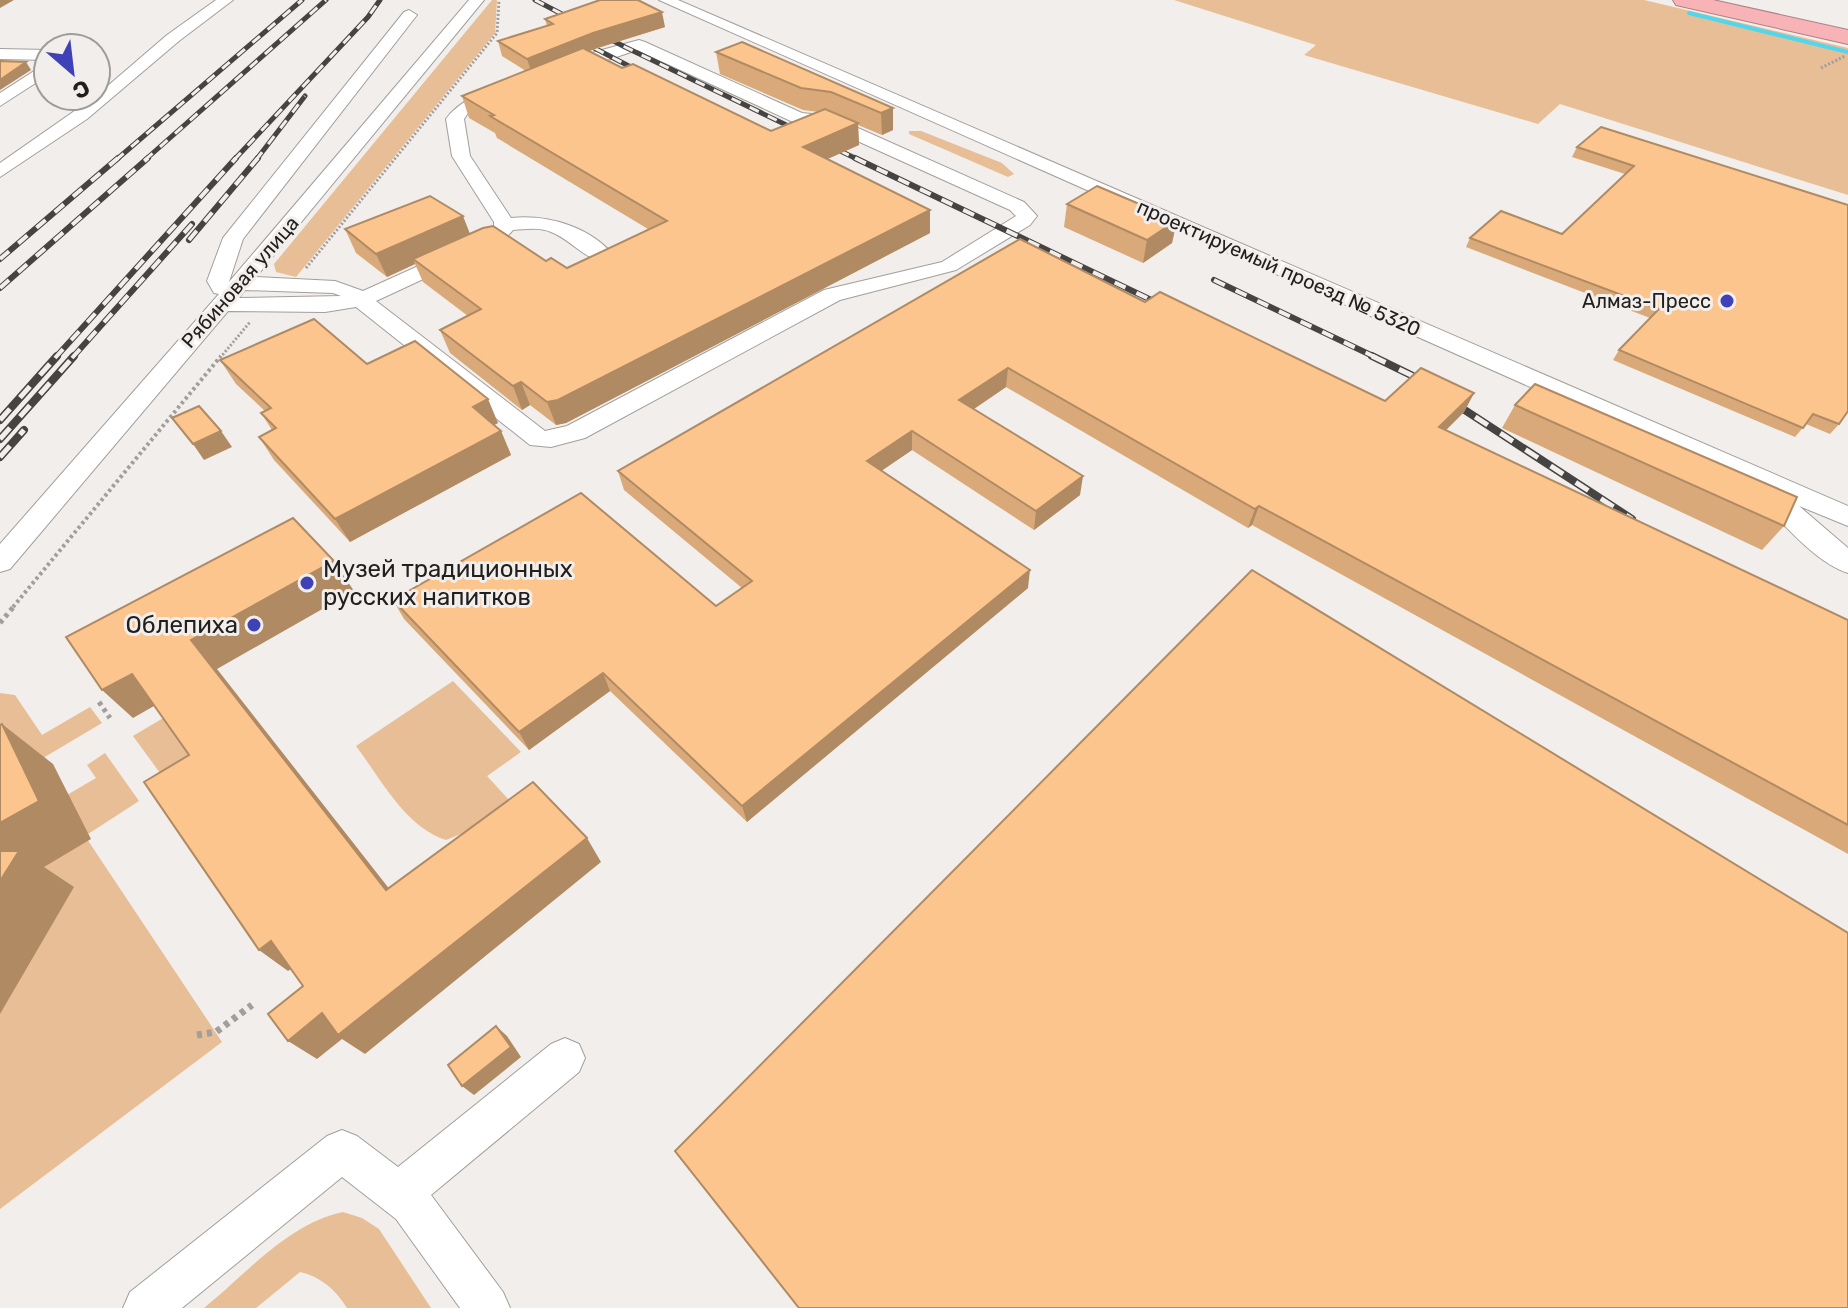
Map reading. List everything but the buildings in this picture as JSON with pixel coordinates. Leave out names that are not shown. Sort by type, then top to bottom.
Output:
[{"type":"highway","points":[[1684,0],[1845,47]]},
{"type":"highway","points":[[1763,0],[1848,19]]},
{"type":"street","points":[[0,171],[81,115],[173,38],[226,0]]},
{"type":"street","name":"Рябиновая улица","points":[[0,562],[232,293],[477,0]]},
{"type":"street","name":"проектируемый проезд № 5320","points":[[666,0],[1750,474],[1844,519]]},
{"type":"street","points":[[409,15],[233,238],[218,281],[222,288],[264,304],[325,305],[362,299],[485,245],[501,234],[505,225]]},
{"type":"street","points":[[232,293],[287,284],[344,289],[362,299],[539,439],[551,439],[576,432],[832,295],[949,266],[1027,216],[1017,206],[825,120],[799,118],[639,45],[604,54],[547,76]]},
{"type":"street","points":[[0,54],[32,55]]},
{"type":"street","points":[[402,57],[427,58]]},
{"type":"street","points":[[0,101],[32,78]]},
{"type":"street","points":[[505,225],[461,156],[455,119],[462,109],[519,87]]},
{"type":"street","points":[[505,225],[552,222],[605,257]]},
{"type":"street","points":[[1750,474],[1813,536],[1848,563]]},
{"type":"street","points":[[400,1193],[565,1058]]},
{"type":"street","points":[[146,1308],[342,1151],[411,1204],[487,1308]]},
{"type":"path","points":[[287,284],[299,277],[497,33],[499,0]]},
{"type":"path","points":[[1821,68],[1845,47]]},
{"type":"path","points":[[0,623],[264,304]]},
{"type":"path","points":[[99,702],[110,718]]},
{"type":"path","points":[[197,1035],[216,1032],[252,1005]]},
{"type":"shaded area","points":[[492,0],[497,0],[495,33],[296,277],[276,272],[274,264]]},
{"type":"shaded area","points":[[1174,0],[1644,0],[1848,48],[1848,195],[1560,104],[1538,124],[1304,55],[1316,45]]},
{"type":"shaded area","points":[[909,131],[921,131],[1002,163],[1014,174],[1008,177],[909,134]]},
{"type":"shaded area","points":[[453,681],[521,752],[487,776],[511,802],[468,831],[446,840],[431,834],[406,813],[356,746]]},
{"type":"shaded area","points":[[0,693],[15,695],[42,735],[90,707],[102,723],[43,758],[67,795],[96,778],[87,765],[105,753],[139,801],[85,836],[222,1042],[0,1209]]},
{"type":"shaded area","points":[[170,714],[206,766],[171,788],[133,736]]},
{"type":"shaded area","points":[[343,1212],[362,1218],[379,1229],[431,1308],[347,1308],[327,1285],[300,1272],[256,1308],[204,1308],[286,1238],[323,1218]]},
{"type":"waterway","points":[[1689,13],[1848,52]]},
{"type":"railway","points":[[116,160],[302,0]]},
{"type":"railway","points":[[145,160],[326,0]]},
{"type":"railway","points":[[234,160],[368,17],[380,0]]},
{"type":"railway","points":[[535,0],[859,160]]},
{"type":"railway","points":[[577,39],[648,76]]},
{"type":"railway","points":[[256,160],[305,96]]},
{"type":"railway","points":[[0,259],[118,158]]},
{"type":"railway","points":[[0,288],[148,158]]},
{"type":"railway","points":[[55,358],[236,158]]},
{"type":"railway","points":[[189,240],[258,158]]},
{"type":"railway","points":[[855,158],[1168,308]]},
{"type":"railway","points":[[72,358],[192,224]]},
{"type":"railway","points":[[1214,280],[1377,358]]},
{"type":"railway","points":[[0,420],[57,356]]},
{"type":"railway","points":[[0,439],[74,356]]},
{"type":"railway","points":[[1372,356],[1411,375],[1632,519]]},
{"type":"railway","points":[[0,457],[24,430]]},
{"type":"place","name":"Алмаз-Пресс","points":[[1727,301]]},
{"type":"place","name":"Музей традиционных русских напитков","points":[[307,583]]},
{"type":"place","name":"Облепиха","points":[[254,625]]}]
